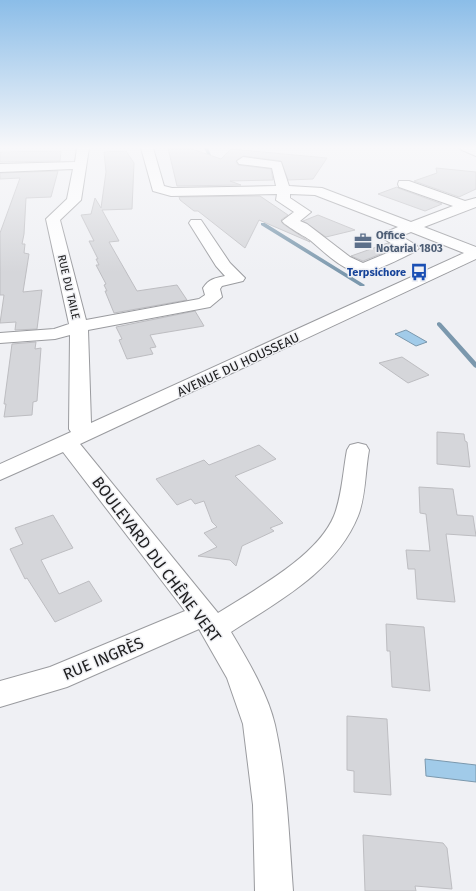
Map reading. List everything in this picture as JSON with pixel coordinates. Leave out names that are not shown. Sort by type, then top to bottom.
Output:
[{"type":"street","name":"RUE DU TAILE","points":[[76,190],[74,200],[53,219],[79,328],[80,429],[76,439]]},
{"type":"street","points":[[163,190],[171,192],[284,190],[316,192],[476,253]]},
{"type":"street","points":[[284,190],[284,200],[304,212],[289,221],[302,227],[344,260],[363,269],[411,248],[389,236],[471,204]]},
{"type":"street","points":[[423,190],[471,204]]},
{"type":"street","points":[[0,338],[55,334],[101,321],[204,304],[214,297],[211,288],[216,282],[237,278],[224,266],[196,223]]},
{"type":"street","name":"AVENUE DU HOUSSEAU","points":[[0,473],[476,253]]},
{"type":"street","name":"BOULEVARD DU CHÊNE VERT","points":[[76,439],[73,449],[208,622],[241,676],[259,724],[270,805],[274,891]]},
{"type":"street","name":"RUE INGRÈS","points":[[0,694],[56,678],[188,622],[208,622],[290,578],[318,556],[336,534],[346,515],[358,450]]},
{"type":"water","points":[[406,330],[427,342],[416,346],[395,334]]},
{"type":"water","points":[[425,759],[476,765],[476,782],[426,776]]},
{"type":"building","points":[[16,190],[53,190],[51,197],[26,198],[22,244],[25,244],[24,253],[29,254],[23,292],[42,290],[37,329],[15,330],[16,322],[0,323],[4,295],[0,295],[0,233]]},
{"type":"building","points":[[104,190],[133,190],[132,209],[102,210],[119,241],[109,242],[137,291],[177,285],[187,300],[114,313],[105,291],[107,291],[104,285],[106,284],[96,265],[99,265],[96,259],[98,259],[89,241],[94,241],[81,215],[91,214],[95,198],[101,208]]},
{"type":"building","points":[[390,190],[402,190],[442,204],[425,211],[378,194]]},
{"type":"building","points":[[438,190],[475,190],[459,197]]},
{"type":"building","points":[[260,196],[288,215],[281,220],[283,224],[310,242],[259,220],[245,248],[198,211],[194,211],[180,200],[179,197]]},
{"type":"building","points":[[318,215],[355,230],[326,237],[303,221]]},
{"type":"building","points":[[388,243],[396,248],[363,261],[351,256]]},
{"type":"building","points":[[195,311],[204,326],[150,335],[156,347],[150,348],[153,354],[127,359],[119,340],[122,339],[116,327]]},
{"type":"building","points":[[36,342],[35,349],[41,348],[37,401],[33,402],[32,415],[4,417],[6,404],[4,404],[12,344]]},
{"type":"building","points":[[402,357],[429,375],[408,383],[379,363]]},
{"type":"building","points":[[437,432],[464,434],[465,441],[467,442],[470,467],[437,464]]},
{"type":"building","points":[[259,445],[276,459],[235,476],[283,523],[270,528],[274,531],[242,546],[236,566],[230,560],[198,556],[217,547],[204,533],[217,527],[212,522],[204,501],[195,504],[191,499],[177,505],[156,479],[204,460],[209,465]]},
{"type":"building","points":[[419,487],[453,489],[457,515],[473,516],[476,536],[446,534],[455,602],[417,599],[415,569],[408,569],[406,550],[430,551],[426,514],[420,513]]},
{"type":"building","points":[[53,515],[73,548],[41,560],[59,594],[89,581],[102,601],[55,622],[27,578],[25,579],[10,549],[23,544],[15,528]]},
{"type":"building","points":[[386,624],[424,627],[430,691],[392,687],[390,651],[387,651]]},
{"type":"building","points":[[347,716],[387,719],[391,795],[354,792],[354,771],[347,770]]},
{"type":"building","points":[[363,835],[443,843],[447,848],[452,889],[415,886],[416,891],[365,891]]},
{"type":"waterway","points":[[263,224],[362,285]]},
{"type":"waterway","points":[[439,324],[476,366]]},
{"type":"place","name":"Office Notarial 1803","points":[[363,241]]},
{"type":"place","name":"Terpsichore","points":[[419,272]]}]
